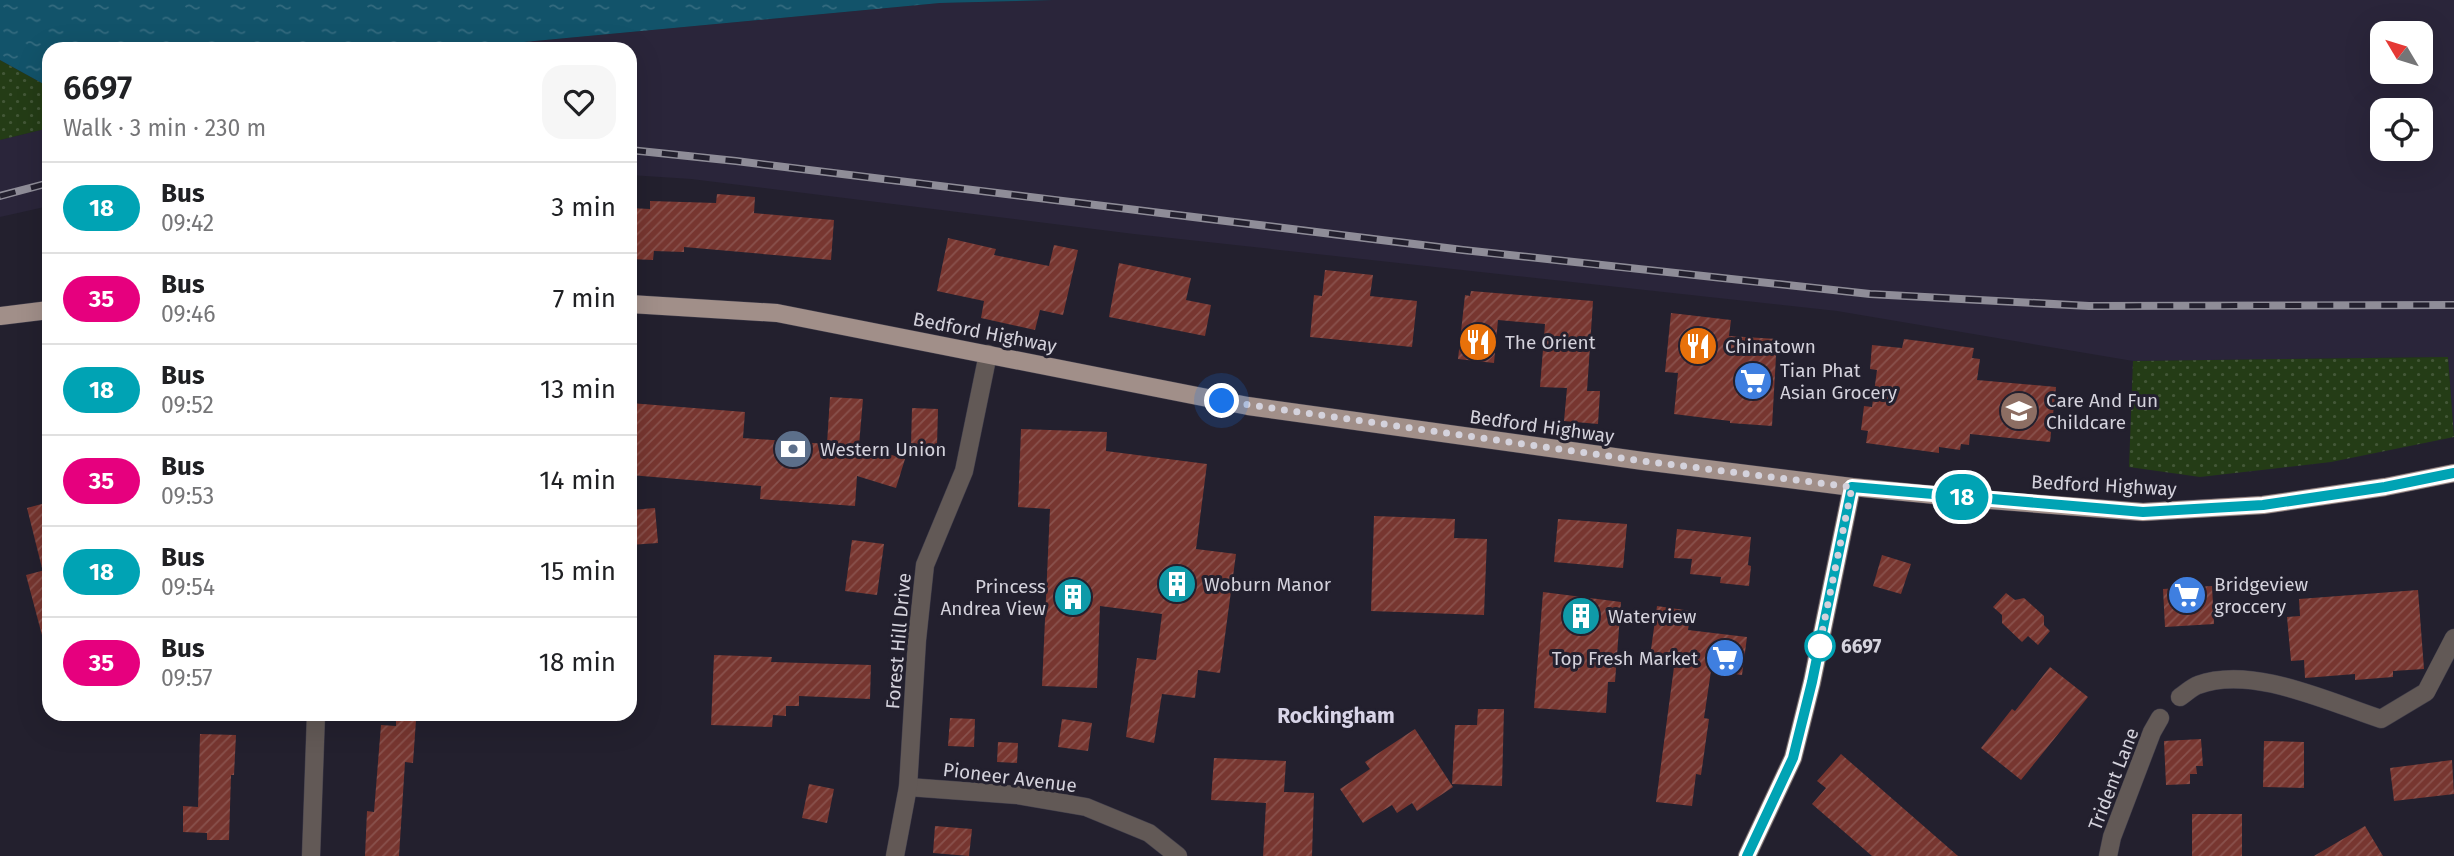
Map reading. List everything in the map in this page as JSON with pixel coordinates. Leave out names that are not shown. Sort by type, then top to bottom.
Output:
[{"type":"main road","name":"Bedford Highway","points":[[637,304],[777,313],[1248,406],[1629,460],[1852,487],[2143,512],[2263,505],[2385,487],[2454,473]]},
{"type":"main road","points":[[0,316],[42,311]]},
{"type":"street","name":"Forest Hill Drive","points":[[895,856],[908,787],[917,640],[925,565],[964,471],[988,354]]},
{"type":"street","points":[[1748,856],[1793,758],[1812,682],[1852,487]]},
{"type":"street","points":[[2180,697],[2197,685],[2230,679],[2262,680],[2381,719],[2426,692],[2454,638]]},
{"type":"street","name":"Trident Lane","points":[[2108,856],[2120,814],[2160,718]]},
{"type":"street","points":[[311,856],[316,721]]},
{"type":"street","name":"Pioneer Avenue","points":[[908,787],[1017,795],[1086,807],[1149,833],[1178,856]]},
{"type":"shaded area","points":[[1053,0],[2454,0],[2454,437],[2448,357],[2133,361],[1837,311],[1134,234],[691,179],[637,175],[637,42],[524,42],[940,3]]},
{"type":"shaded area","points":[[42,130],[42,208],[0,217],[0,140]]},
{"type":"green space","points":[[0,60],[42,83],[42,130],[0,140]]},
{"type":"green space","points":[[2448,357],[2454,437],[2331,462],[2200,477],[2129,467],[2133,361]]},
{"type":"water","points":[[0,0],[1053,0],[940,3],[524,42],[42,42],[42,83],[0,60]]},
{"type":"building","points":[[717,194],[755,197],[754,213],[834,220],[831,260],[684,247],[684,252],[654,251],[653,260],[637,259],[637,208],[650,209],[650,201],[716,203]]},
{"type":"building","points":[[948,238],[996,249],[994,255],[1049,266],[1054,245],[1078,250],[1063,315],[1040,310],[1035,330],[981,318],[984,301],[937,291]]},
{"type":"building","points":[[1119,263],[1191,278],[1186,300],[1211,305],[1205,336],[1109,317]]},
{"type":"building","points":[[1325,270],[1373,275],[1370,296],[1417,301],[1412,347],[1310,337],[1314,295],[1322,296]]},
{"type":"building","points":[[1471,291],[1593,301],[1587,391],[1600,391],[1598,424],[1564,421],[1567,388],[1540,387],[1545,324],[1498,320],[1494,363],[1458,359],[1465,295],[1470,296]]},
{"type":"building","points":[[1671,313],[1731,320],[1729,336],[1777,339],[1772,426],[1730,423],[1674,414],[1678,373],[1665,372]]},
{"type":"building","points":[[1904,339],[1974,348],[1972,358],[1980,359],[1977,380],[2056,387],[2050,442],[1970,434],[1969,445],[1961,444],[1960,450],[1939,447],[1939,453],[1866,443],[1868,431],[1861,430],[1864,406],[1872,407],[1877,370],[1870,369],[1872,345],[1902,348]]},
{"type":"building","points":[[830,397],[863,399],[859,445],[905,459],[896,488],[857,476],[855,506],[760,499],[761,486],[637,476],[637,404],[745,412],[743,438],[827,444]]},
{"type":"building","points":[[912,408],[938,409],[937,445],[911,445]]},
{"type":"building","points":[[1021,429],[1107,432],[1106,451],[1207,464],[1196,549],[1236,554],[1220,673],[1198,670],[1195,698],[1162,694],[1154,743],[1126,737],[1137,658],[1156,660],[1162,614],[1100,606],[1097,688],[1042,686],[1050,509],[1018,507]]},
{"type":"building","points":[[42,504],[42,568],[27,508]]},
{"type":"building","points":[[655,508],[658,543],[637,544],[637,510]]},
{"type":"building","points":[[1374,516],[1455,519],[1454,538],[1487,539],[1484,615],[1371,611]]},
{"type":"building","points":[[1558,519],[1627,524],[1623,568],[1554,562]]},
{"type":"building","points":[[1677,529],[1751,537],[1749,586],[1720,583],[1721,577],[1690,574],[1692,559],[1674,558]]},
{"type":"building","points":[[852,540],[884,544],[877,595],[845,591]]},
{"type":"building","points":[[1882,555],[1911,564],[1901,594],[1873,586]]},
{"type":"building","points":[[42,571],[42,635],[26,575]]},
{"type":"building","points":[[2212,586],[2214,624],[2165,627],[2163,589]]},
{"type":"building","points":[[2418,590],[2424,669],[2393,671],[2393,677],[2355,680],[2355,674],[2305,678],[2304,660],[2291,661],[2287,617],[2300,616],[2299,599]]},
{"type":"building","name":"Waterview","points":[[1543,592],[1621,602],[1615,682],[1608,682],[1606,713],[1534,708]]},
{"type":"building","points":[[2006,593],[2015,600],[2024,598],[2044,616],[2044,625],[2050,631],[2038,645],[2028,636],[2022,642],[2002,623],[2002,615],[1993,607]]},
{"type":"building","points":[[1657,606],[1691,611],[1688,630],[1747,637],[1742,675],[1711,671],[1704,718],[1709,719],[1701,775],[1696,774],[1692,806],[1656,802],[1674,667],[1649,664]]},
{"type":"building","points":[[714,655],[772,657],[771,662],[871,665],[870,699],[799,696],[799,706],[786,706],[786,716],[773,715],[772,727],[711,725]]},
{"type":"building","points":[[2050,667],[2088,697],[2021,780],[1981,748]]},
{"type":"building","points":[[1478,709],[1504,709],[1502,786],[1452,784],[1455,725],[1477,725]]},
{"type":"building","points":[[950,718],[975,719],[974,747],[948,746]]},
{"type":"building","points":[[1062,719],[1092,723],[1088,751],[1058,747]]},
{"type":"building","points":[[396,721],[416,721],[413,763],[405,762],[399,856],[365,856],[367,811],[374,812],[381,725],[396,726]]},
{"type":"building","points":[[1415,729],[1453,787],[1417,811],[1412,803],[1397,813],[1392,805],[1363,823],[1340,789],[1370,769],[1365,762]]},
{"type":"building","points":[[200,734],[236,735],[234,775],[231,775],[229,840],[207,840],[207,833],[183,832],[183,806],[198,807]]},
{"type":"building","points":[[2201,739],[2203,766],[2196,766],[2197,774],[2190,774],[2190,784],[2166,785],[2164,741]]},
{"type":"building","points":[[2264,741],[2304,742],[2304,788],[2263,787]]},
{"type":"building","points":[[998,742],[1018,743],[1017,763],[997,762]]},
{"type":"building","points":[[1841,754],[1958,856],[1872,856],[1812,804],[1826,788],[1817,781]]},
{"type":"building","points":[[1214,758],[1286,761],[1284,792],[1314,793],[1312,856],[1263,856],[1266,803],[1211,800]]},
{"type":"building","points":[[2452,760],[2454,794],[2394,801],[2390,768]]},
{"type":"building","points":[[809,784],[834,789],[827,823],[802,818]]},
{"type":"building","points":[[2192,814],[2242,814],[2242,856],[2192,856]]},
{"type":"building","points":[[935,826],[972,829],[969,856],[933,853]]},
{"type":"building","points":[[2365,826],[2383,856],[2314,856]]},
{"type":"railway","points":[[637,151],[1463,250],[1870,294],[2089,306],[2454,305]]},
{"type":"railway","points":[[0,196],[42,185]]},
{"type":"bus line","name":"18","points":[[1747,856],[1793,758],[1812,682],[1852,487],[2143,512],[2263,505],[2385,487],[2454,473]]},
{"type":"place","name":"The Orient","points":[[1478,342]]},
{"type":"place","name":"Chinatown","points":[[1698,346]]},
{"type":"place","name":"Tian Phat Asian Grocery","points":[[1753,381]]},
{"type":"place","name":"Care And Fun Childcare","points":[[2019,411]]},
{"type":"place","name":"Western Union","points":[[793,449]]},
{"type":"place","name":"Woburn Manor","points":[[1177,584]]},
{"type":"place","name":"Bridgeview groccery","points":[[2187,595]]},
{"type":"place","name":"Princess Andrea View","points":[[1073,597]]},
{"type":"place","name":"Waterview","points":[[1581,616]]},
{"type":"place","name":"6697","points":[[1820,646]]},
{"type":"place","name":"Top Fresh Market","points":[[1725,658]]},
{"type":"district","name":"Rockingham","points":[[1336,716]]},
{"type":"route","points":[[1222,401],[1643,461],[1852,487],[1817,657],[1820,646]]}]
